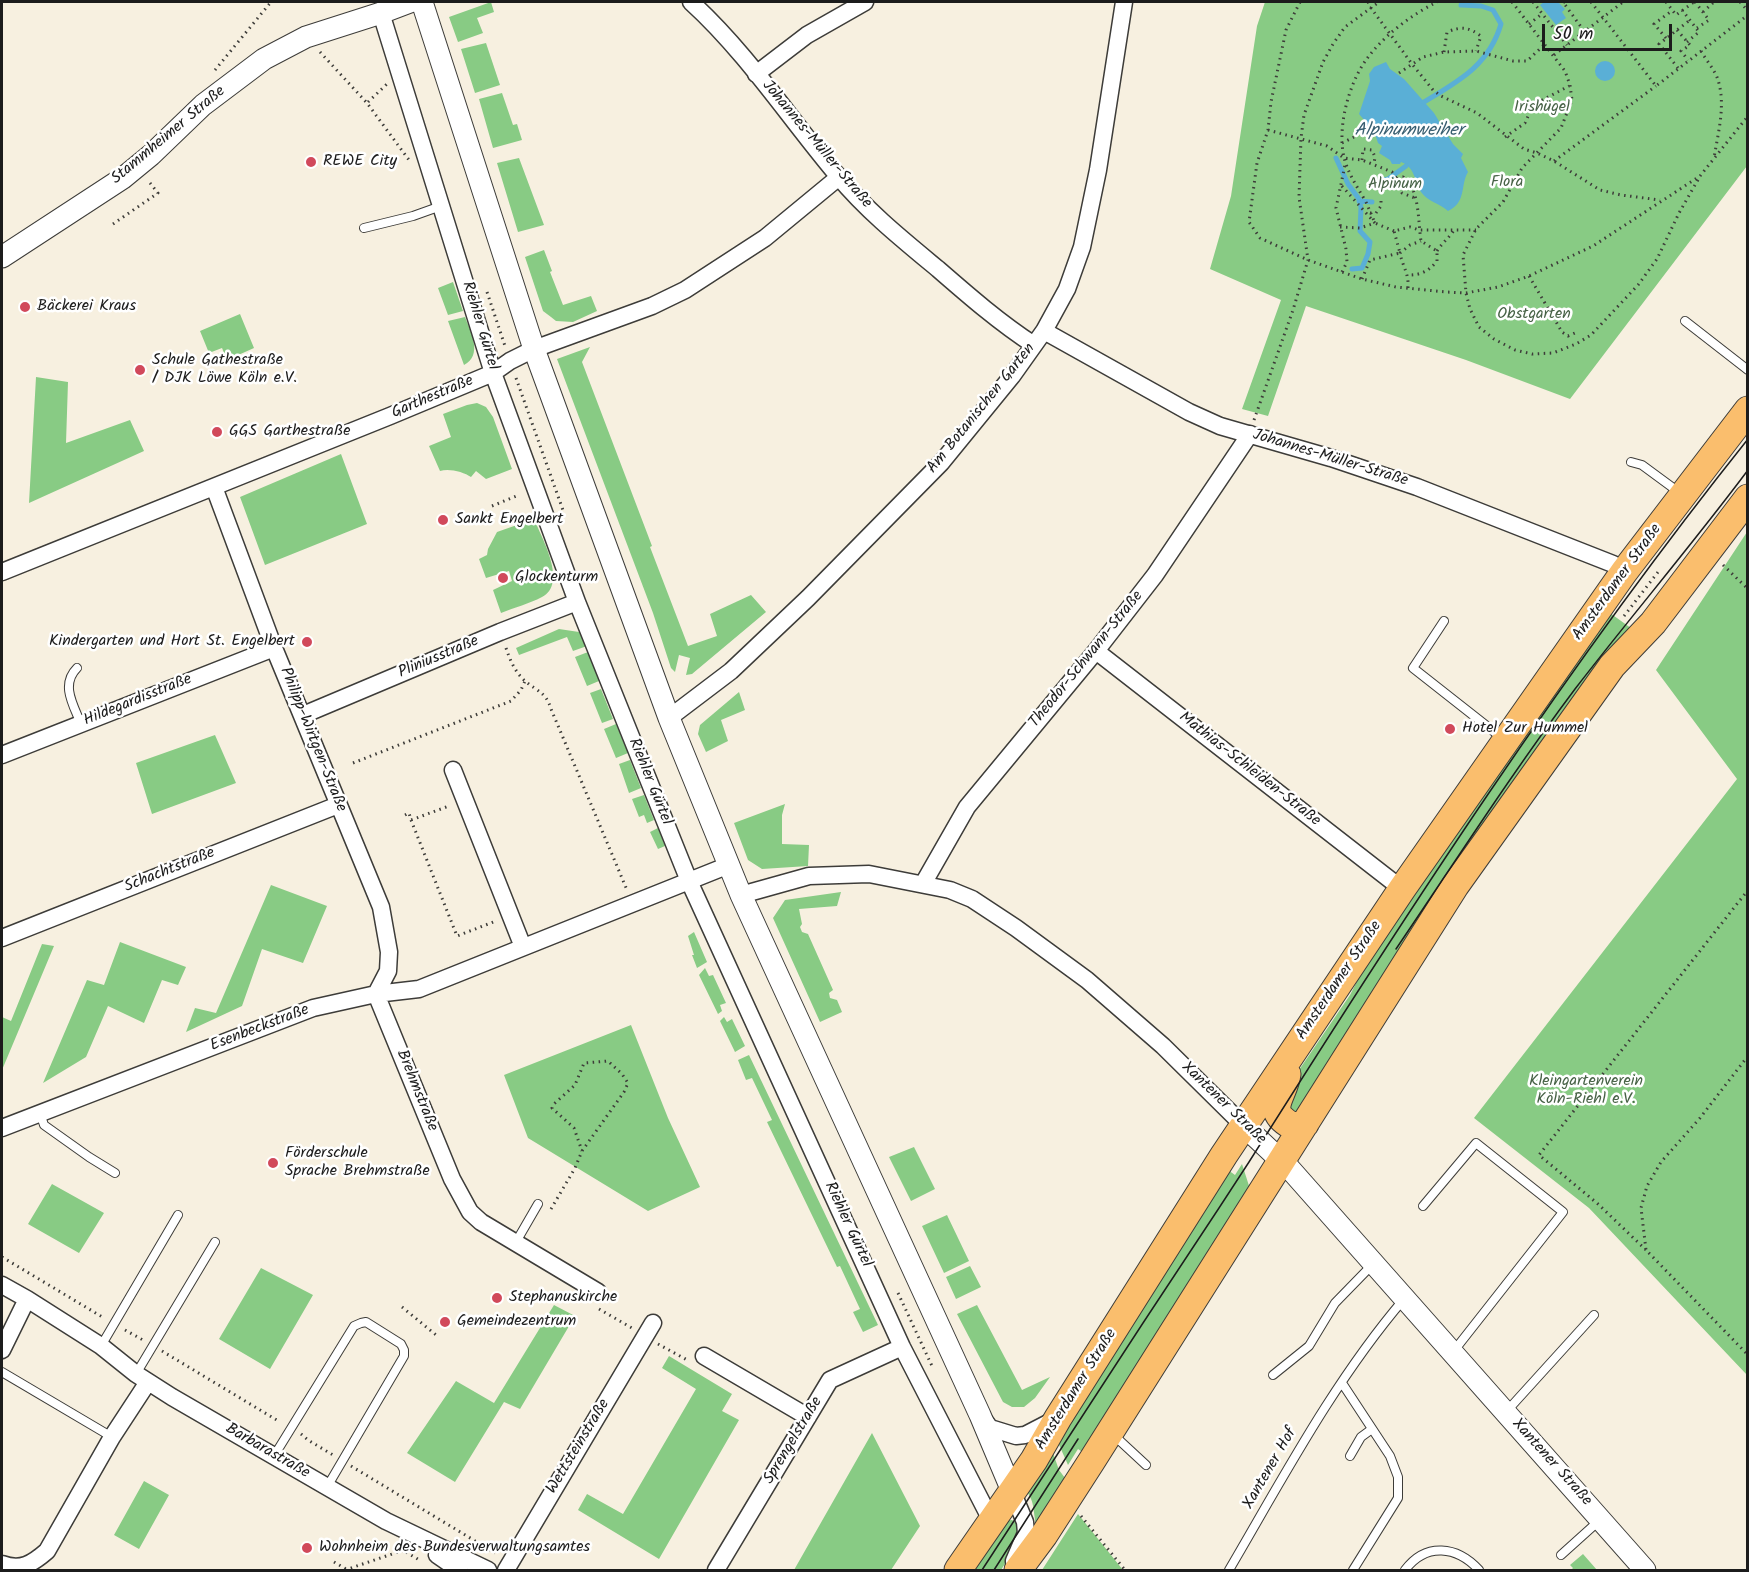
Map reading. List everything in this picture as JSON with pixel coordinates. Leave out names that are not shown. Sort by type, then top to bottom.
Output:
[{"type":"main road","name":"Amsterdamer Straße","points":[[958,1570],[1034,1460],[1058,1418],[1243,1125],[1402,889],[1624,572],[1748,410]]},
{"type":"main road","points":[[1018,1570],[1044,1535],[1455,885],[1612,666],[1653,622],[1748,498]]},
{"type":"main road","points":[[1290,1055],[1287,1080],[1276,1105],[1278,1115],[1292,1126],[1305,1124]]},
{"type":"street","name":"Stammheimer Straße","points":[[2,257],[123,178],[151,155],[203,105],[264,59],[306,38],[410,2]]},
{"type":"street","points":[[422,2],[534,349],[669,718],[741,895],[980,1415],[1025,1522],[1026,1533],[1010,1570]]},
{"type":"street","name":"Johannes-Müller-Straße","points":[[691,2],[706,15],[756,74],[839,177],[884,223],[1006,327],[1039,338],[1220,426],[1331,458],[1417,487],[1613,564],[1624,572]]},
{"type":"street","points":[[756,74],[807,35],[866,2]]},
{"type":"street","name":"Am Botanischen Garten","points":[[669,718],[731,671],[825,581],[941,463],[1012,376],[1039,338],[1067,289],[1082,246],[1098,170],[1124,2]]},
{"type":"street","name":"Riehler Gürtel","points":[[381,13],[493,373],[577,602],[689,881],[903,1347],[991,1520]]},
{"type":"street","name":"Garthestraße","points":[[2,572],[493,373],[534,349],[642,310],[685,290],[765,238],[839,177]]},
{"type":"street","name":"Theodor-Schwann-Straße","points":[[923,884],[967,807],[1096,651],[1155,575],[1250,434]]},
{"type":"street","name":"Philipp-Wirtgen-Straße","points":[[214,487],[274,648],[381,907],[389,952],[388,971],[376,994]]},
{"type":"street","name":"Pliniusstraße","points":[[303,715],[577,602]]},
{"type":"street","name":"Hildegardisstraße","points":[[2,755],[274,648]]},
{"type":"street","name":"Mathias-Schleiden-Straße","points":[[1096,651],[1402,889]]},
{"type":"street","points":[[453,770],[523,947]]},
{"type":"street","name":"Schachtstraße","points":[[2,938],[338,805]]},
{"type":"street","name":"Esenbeckstraße","points":[[2,1128],[313,1008],[376,994],[419,989],[729,865]]},
{"type":"street","name":"Xantener Straße","points":[[741,895],[809,876],[869,874],[950,890],[972,899],[1087,980],[1162,1046],[1281,1160],[1645,1570]]},
{"type":"street","name":"Brehmstraße","points":[[376,994],[452,1179],[470,1212],[481,1222],[598,1292]]},
{"type":"street","name":"Barbarastraße","points":[[2,1285],[101,1346],[142,1378],[386,1521],[459,1570]]},
{"type":"street","points":[[2,1350],[27,1299]]},
{"type":"street","name":"Wettsteinstraße","points":[[508,1566],[652,1323]]},
{"type":"street","name":"Sprengelstraße","points":[[716,1570],[830,1380],[903,1347]]},
{"type":"street","points":[[704,1356],[808,1417]]},
{"type":"street","points":[[2,1564],[11,1568],[20,1568],[47,1551],[112,1437],[142,1378]]},
{"type":"street","points":[[980,1415],[990,1428],[1016,1436],[1025,1435],[1058,1418]]},
{"type":"street","name":"Barbarastraße","points":[[386,1521],[488,1570]]},
{"type":"lane","points":[[363,228],[413,216],[441,206]]},
{"type":"lane","points":[[1685,321],[1748,369]]},
{"type":"lane","points":[[1631,462],[1642,465],[1683,495]]},
{"type":"lane","points":[[1444,621],[1413,668],[1505,740]]},
{"type":"lane","points":[[76,668],[70,678],[68,690],[81,724]]},
{"type":"lane","points":[[40,1113],[44,1125],[115,1173]]},
{"type":"lane","points":[[1423,1206],[1476,1143],[1563,1212],[1452,1352]]},
{"type":"lane","points":[[516,1242],[538,1204]]},
{"type":"lane","points":[[101,1346],[178,1215]]},
{"type":"lane","points":[[142,1378],[153,1346],[215,1242]]},
{"type":"lane","points":[[1273,1375],[1309,1346],[1335,1303],[1373,1264]]},
{"type":"lane","name":"Xantener Hof","points":[[1229,1570],[1318,1420],[1386,1320],[1404,1298]]},
{"type":"lane","points":[[1506,1412],[1594,1315]]},
{"type":"lane","points":[[274,1456],[354,1326],[366,1322],[401,1344],[404,1356],[327,1487]]},
{"type":"lane","points":[[2,1372],[112,1437]]},
{"type":"lane","points":[[1342,1383],[1390,1456],[1398,1477],[1398,1498],[1353,1570]]},
{"type":"lane","points":[[1350,1456],[1361,1437],[1372,1429]]},
{"type":"lane","points":[[1109,1433],[1146,1466]]},
{"type":"lane","name":"Xantener Straße","points":[[1561,1555],[1601,1519]]},
{"type":"lane","points":[[1405,1570],[1410,1563],[1426,1553],[1441,1550],[1456,1553],[1479,1570]]},
{"type":"path","points":[[212,75],[271,2]]},
{"type":"path","points":[[1300,2],[1286,30],[1271,102],[1268,130],[1257,163],[1249,222],[1260,238],[1308,260],[1362,279],[1428,291],[1466,293],[1529,276],[1593,246],[1700,176]]},
{"type":"path","points":[[1368,2],[1412,64],[1433,90],[1441,96],[1477,113],[1524,150],[1554,161],[1600,190],[1662,200]]},
{"type":"path","points":[[1250,434],[1308,260],[1299,197],[1304,115],[1328,53],[1345,27],[1379,2]]},
{"type":"path","points":[[1375,223],[1345,163],[1342,143],[1346,106],[1366,60],[1390,34],[1426,7],[1437,2]]},
{"type":"path","points":[[1512,2],[1565,71],[1572,100],[1561,128],[1522,168],[1503,202],[1476,230],[1463,255],[1466,293],[1470,309],[1479,327],[1494,339],[1515,350],[1532,354],[1553,353],[1591,335],[1638,285],[1657,259],[1700,176],[1748,116]]},
{"type":"path","points":[[1533,2],[1566,45]]},
{"type":"path","points":[[1565,2],[1563,2],[1584,32]]},
{"type":"path","points":[[1591,2],[1656,86]]},
{"type":"path","points":[[1554,55],[1623,2]]},
{"type":"path","points":[[1666,2],[1676,15],[1695,2],[1709,20],[1697,29]]},
{"type":"path","points":[[1703,12],[1714,2]]},
{"type":"path","points":[[1554,161],[1656,86],[1748,13],[1740,2]]},
{"type":"path","points":[[1665,38],[1654,24],[1672,10]]},
{"type":"path","points":[[1682,10],[1699,32],[1687,42]]},
{"type":"path","points":[[1529,24],[1542,14]]},
{"type":"path","points":[[1678,69],[1659,44],[1690,20]]},
{"type":"path","points":[[1444,52],[1446,32],[1455,28],[1469,28],[1481,36],[1478,51]]},
{"type":"path","points":[[1677,30],[1690,45],[1682,51],[1688,60]]},
{"type":"path","points":[[1399,73],[1423,57],[1444,52],[1478,51],[1513,61],[1527,61],[1545,44]]},
{"type":"path","points":[[1701,51],[1718,79],[1720,95],[1721,113],[1714,159]]},
{"type":"path","points":[[325,58],[367,103],[409,160]]},
{"type":"path","points":[[367,103],[394,78]]},
{"type":"path","points":[[1505,137],[1525,123],[1533,105],[1570,85]]},
{"type":"path","points":[[1268,130],[1327,146],[1344,158],[1362,160],[1392,171],[1402,193],[1415,198]]},
{"type":"path","points":[[1342,143],[1354,137]]},
{"type":"path","points":[[1362,160],[1363,149],[1367,148],[1372,150],[1375,157],[1374,164]]},
{"type":"path","points":[[1341,272],[1347,262],[1346,249],[1336,208],[1345,163]]},
{"type":"path","points":[[1397,179],[1403,177],[1407,180],[1415,198],[1418,207],[1420,241]]},
{"type":"path","points":[[113,224],[158,193],[150,183]]},
{"type":"path","points":[[1340,184],[1375,223],[1394,231],[1410,227],[1419,230],[1476,230]]},
{"type":"path","points":[[1370,213],[1376,213],[1381,206],[1381,200]]},
{"type":"path","points":[[1340,227],[1360,228],[1375,223]]},
{"type":"path","points":[[1409,275],[1426,272],[1432,267],[1437,261],[1437,251],[1454,230]]},
{"type":"path","points":[[1394,231],[1403,266],[1409,275],[1408,288]]},
{"type":"path","points":[[1420,241],[1437,251]]},
{"type":"path","points":[[1362,279],[1370,260],[1400,253],[1420,241]]},
{"type":"path","points":[[1529,276],[1562,332],[1568,336],[1577,330]]},
{"type":"path","points":[[492,506],[535,489]]},
{"type":"path","points":[[1718,562],[1748,589]]},
{"type":"path","points":[[1629,620],[1622,615],[1658,572]]},
{"type":"path","points":[[510,659],[516,672],[548,698],[625,884]]},
{"type":"path","points":[[353,763],[511,701],[521,690],[525,681]]},
{"type":"path","points":[[411,820],[465,800]]},
{"type":"path","points":[[405,815],[409,813],[457,936],[511,915]]},
{"type":"path","points":[[1748,890],[1539,1155],[1598,1204],[1748,1355]]},
{"type":"path","points":[[1646,1250],[1641,1208],[1650,1179],[1661,1162],[1700,1118],[1748,1056]]},
{"type":"path","points":[[551,1209],[575,1168],[582,1151],[628,1083],[608,1061],[584,1063],[575,1085],[552,1108],[574,1128],[582,1151]]},
{"type":"path","points":[[2,1257],[292,1429],[508,1566]]},
{"type":"path","points":[[402,1307],[436,1335]]},
{"type":"path","points":[[1075,1509],[1125,1570]]},
{"type":"path","points":[[334,1562],[345,1570],[404,1551]]},
{"type":"green space","points":[[491,2],[494,12],[477,18],[483,33],[458,42],[449,17]]},
{"type":"green space","name":"Flora","points":[[1265,2],[1747,2],[1747,166],[1570,399],[1466,360],[1306,306],[1268,416],[1242,409],[1281,300],[1210,269],[1231,196],[1257,26]]},
{"type":"green space","points":[[486,43],[500,85],[475,93],[461,49]]},
{"type":"green space","points":[[502,93],[513,125],[517,124],[522,140],[493,148],[479,99]]},
{"type":"green space","points":[[519,158],[544,225],[518,232],[497,163]]},
{"type":"green space","points":[[544,250],[563,305],[591,296],[597,311],[573,322],[556,321],[543,311],[525,257]]},
{"type":"green space","points":[[453,282],[463,311],[448,315],[438,288]]},
{"type":"green space","points":[[240,314],[254,348],[227,360],[222,348],[209,353],[200,331]]},
{"type":"green space","points":[[465,317],[474,349],[470,361],[464,365],[448,321]]},
{"type":"green space","points":[[590,347],[582,362],[688,646],[717,636],[710,614],[751,595],[766,612],[692,674],[686,675],[690,658],[679,655],[675,672],[671,668],[653,613],[557,359]]},
{"type":"green space","points":[[36,377],[68,382],[66,443],[130,420],[144,451],[29,503]]},
{"type":"green space","points":[[477,403],[486,407],[493,417],[512,469],[486,479],[476,471],[471,477],[456,471],[440,471],[429,446],[451,437],[443,414]]},
{"type":"green space","points":[[341,454],[367,524],[265,565],[240,497]]},
{"type":"green space","points":[[534,519],[551,560],[553,582],[549,591],[542,597],[501,613],[493,590],[512,581],[509,571],[486,578],[479,559],[487,555],[497,532]]},
{"type":"green space","name":"Kleingartenverein Köln-Riehl e.V.","points":[[1747,532],[1747,1375],[1589,1208],[1474,1118],[1737,779],[1656,670]]},
{"type":"green space","points":[[1610,613],[1635,631],[1293,1119],[1282,1095],[1350,995],[1369,958]]},
{"type":"green space","points":[[559,629],[579,632],[587,646],[573,651],[567,637],[519,655],[516,648]]},
{"type":"green space","points":[[588,652],[599,681],[587,686],[575,657]]},
{"type":"green space","points":[[601,689],[613,719],[602,723],[590,693]]},
{"type":"green space","points":[[739,692],[745,710],[721,720],[728,741],[706,752],[698,734],[700,725]]},
{"type":"green space","points":[[616,724],[628,753],[616,758],[604,729]]},
{"type":"green space","points":[[215,735],[236,783],[152,814],[136,763]]},
{"type":"green space","points":[[630,760],[641,788],[629,793],[619,764]]},
{"type":"green space","points":[[644,795],[654,820],[647,823],[644,815],[639,817],[632,799]]},
{"type":"green space","points":[[785,804],[782,815],[782,844],[809,845],[808,866],[762,869],[748,860],[734,823]]},
{"type":"green space","points":[[658,828],[665,846],[658,849],[650,832]]},
{"type":"green space","points":[[271,885],[327,906],[303,963],[262,949],[242,1006],[186,1032],[195,1008],[216,1013]]},
{"type":"green space","points":[[841,892],[837,906],[799,909],[802,932],[808,934],[833,990],[829,993],[830,998],[837,1000],[842,1012],[820,1022],[773,918],[785,900]]},
{"type":"green space","points":[[694,932],[707,962],[697,968],[688,936]]},
{"type":"green space","points":[[120,942],[186,967],[178,985],[162,980],[144,1023],[108,1006],[86,1057],[43,1083],[87,980],[104,985]]},
{"type":"green space","points":[[42,944],[54,946],[2,1070],[2,1017],[11,1021]]},
{"type":"green space","points":[[705,968],[709,976],[713,975],[726,1003],[720,1005],[722,1011],[718,1014],[699,975]]},
{"type":"green space","points":[[724,1017],[727,1022],[732,1019],[745,1046],[735,1052],[720,1021]]},
{"type":"green space","points":[[631,1025],[668,1118],[700,1187],[648,1211],[528,1138],[504,1075]]},
{"type":"green space","points":[[749,1055],[878,1325],[863,1332],[853,1312],[860,1309],[840,1266],[837,1267],[767,1122],[772,1120],[752,1078],[746,1080],[738,1060]]},
{"type":"green space","points":[[914,1147],[935,1189],[911,1201],[889,1157]]},
{"type":"green space","points":[[1242,1164],[1251,1192],[1085,1454],[1078,1449],[1068,1465],[1056,1438],[1228,1170],[1235,1175]]},
{"type":"green space","points":[[52,1184],[104,1213],[79,1253],[28,1224]]},
{"type":"green space","points":[[947,1215],[969,1261],[944,1273],[922,1226]]},
{"type":"green space","points":[[970,1266],[981,1287],[956,1299],[946,1277]]},
{"type":"green space","points":[[261,1268],[313,1295],[270,1369],[219,1339]]},
{"type":"green space","points":[[554,1305],[575,1316],[520,1409],[504,1402],[455,1482],[407,1453],[456,1381],[494,1403]]},
{"type":"green space","points":[[977,1305],[1022,1390],[1050,1377],[1035,1398],[1024,1407],[1012,1407],[1003,1402],[957,1314]]},
{"type":"green space","points":[[669,1356],[732,1394],[722,1411],[739,1420],[659,1559],[578,1510],[587,1494],[623,1514],[696,1389],[662,1368]]},
{"type":"green space","points":[[872,1433],[920,1526],[891,1570],[794,1570]]},
{"type":"green space","points":[[1053,1453],[1059,1470],[1068,1482],[1036,1525],[1032,1501],[1024,1489]]},
{"type":"green space","points":[[144,1481],[169,1495],[139,1549],[114,1535]]},
{"type":"green space","points":[[1078,1514],[1123,1570],[1042,1570]]},
{"type":"green space","points":[[1012,1520],[1020,1525],[1013,1551],[1001,1570],[973,1570],[1004,1521]]},
{"type":"green space","points":[[1583,1554],[1597,1570],[1571,1570],[1573,1568],[1570,1565]]},
{"type":"water","points":[[1544,2],[1558,2],[1565,9],[1562,12],[1566,18],[1556,25],[1540,5]]},
{"type":"water","points":[[1605,61],[1612,64],[1615,71],[1612,78],[1605,81],[1598,78],[1595,71],[1598,64]]},
{"type":"water","name":"Alpinumweiher","points":[[1386,62],[1390,69],[1404,79],[1434,113],[1453,144],[1463,154],[1461,158],[1468,172],[1461,198],[1448,211],[1421,192],[1409,167],[1401,162],[1392,164],[1379,153],[1382,146],[1378,143],[1374,131],[1365,126],[1365,121],[1359,114],[1370,81],[1369,74],[1374,67]]},
{"type":"waterway","points":[[1424,102],[1461,79],[1481,61],[1496,38],[1501,24],[1493,10],[1481,6],[1461,5]]},
{"type":"waterway","points":[[1336,158],[1348,184],[1359,199],[1360,231],[1370,242],[1362,268],[1352,269]]},
{"type":"waterway","points":[[1377,186],[1380,181],[1388,179],[1406,166]]},
{"type":"waterway","points":[[1359,201],[1372,202]]},
{"type":"tram line","points":[[982,1570],[1488,794],[1615,614],[1748,439]]},
{"type":"tram line","points":[[1396,949],[1506,785],[1575,689],[1748,470]]},
{"type":"tram line","points":[[994,1570],[1078,1439]]},
{"type":"place","name":"REWE City","points":[[311,162]]},
{"type":"place","name":"Bäckerei Kraus","points":[[25,307]]},
{"type":"place","name":"Schule Gathestraße / DJK Löwe Köln e.V.","points":[[140,370]]},
{"type":"place","name":"GGS Garthestraße","points":[[217,432]]},
{"type":"place","name":"Sankt Engelbert","points":[[443,520]]},
{"type":"place","name":"Glockenturm","points":[[503,578]]},
{"type":"place","name":"Kindergarten und Hort St. Engelbert","points":[[307,642]]},
{"type":"place","name":"Hotel Zur Hummel","points":[[1450,729]]},
{"type":"place","name":"Förderschule Sprache Brehmstraße","points":[[273,1163]]},
{"type":"place","name":"Stephanuskirche","points":[[497,1298]]},
{"type":"place","name":"Gemeindezentrum","points":[[445,1322]]},
{"type":"place","name":"Wohnheim des Bundesverwaltungsamtes","points":[[307,1548]]},
{"type":"park label","name":"Irishügel","points":[[1542,108]]},
{"type":"park label","name":"Alpinum","points":[[1395,185]]},
{"type":"park label","name":"Obstgarten","points":[[1534,315]]}]
